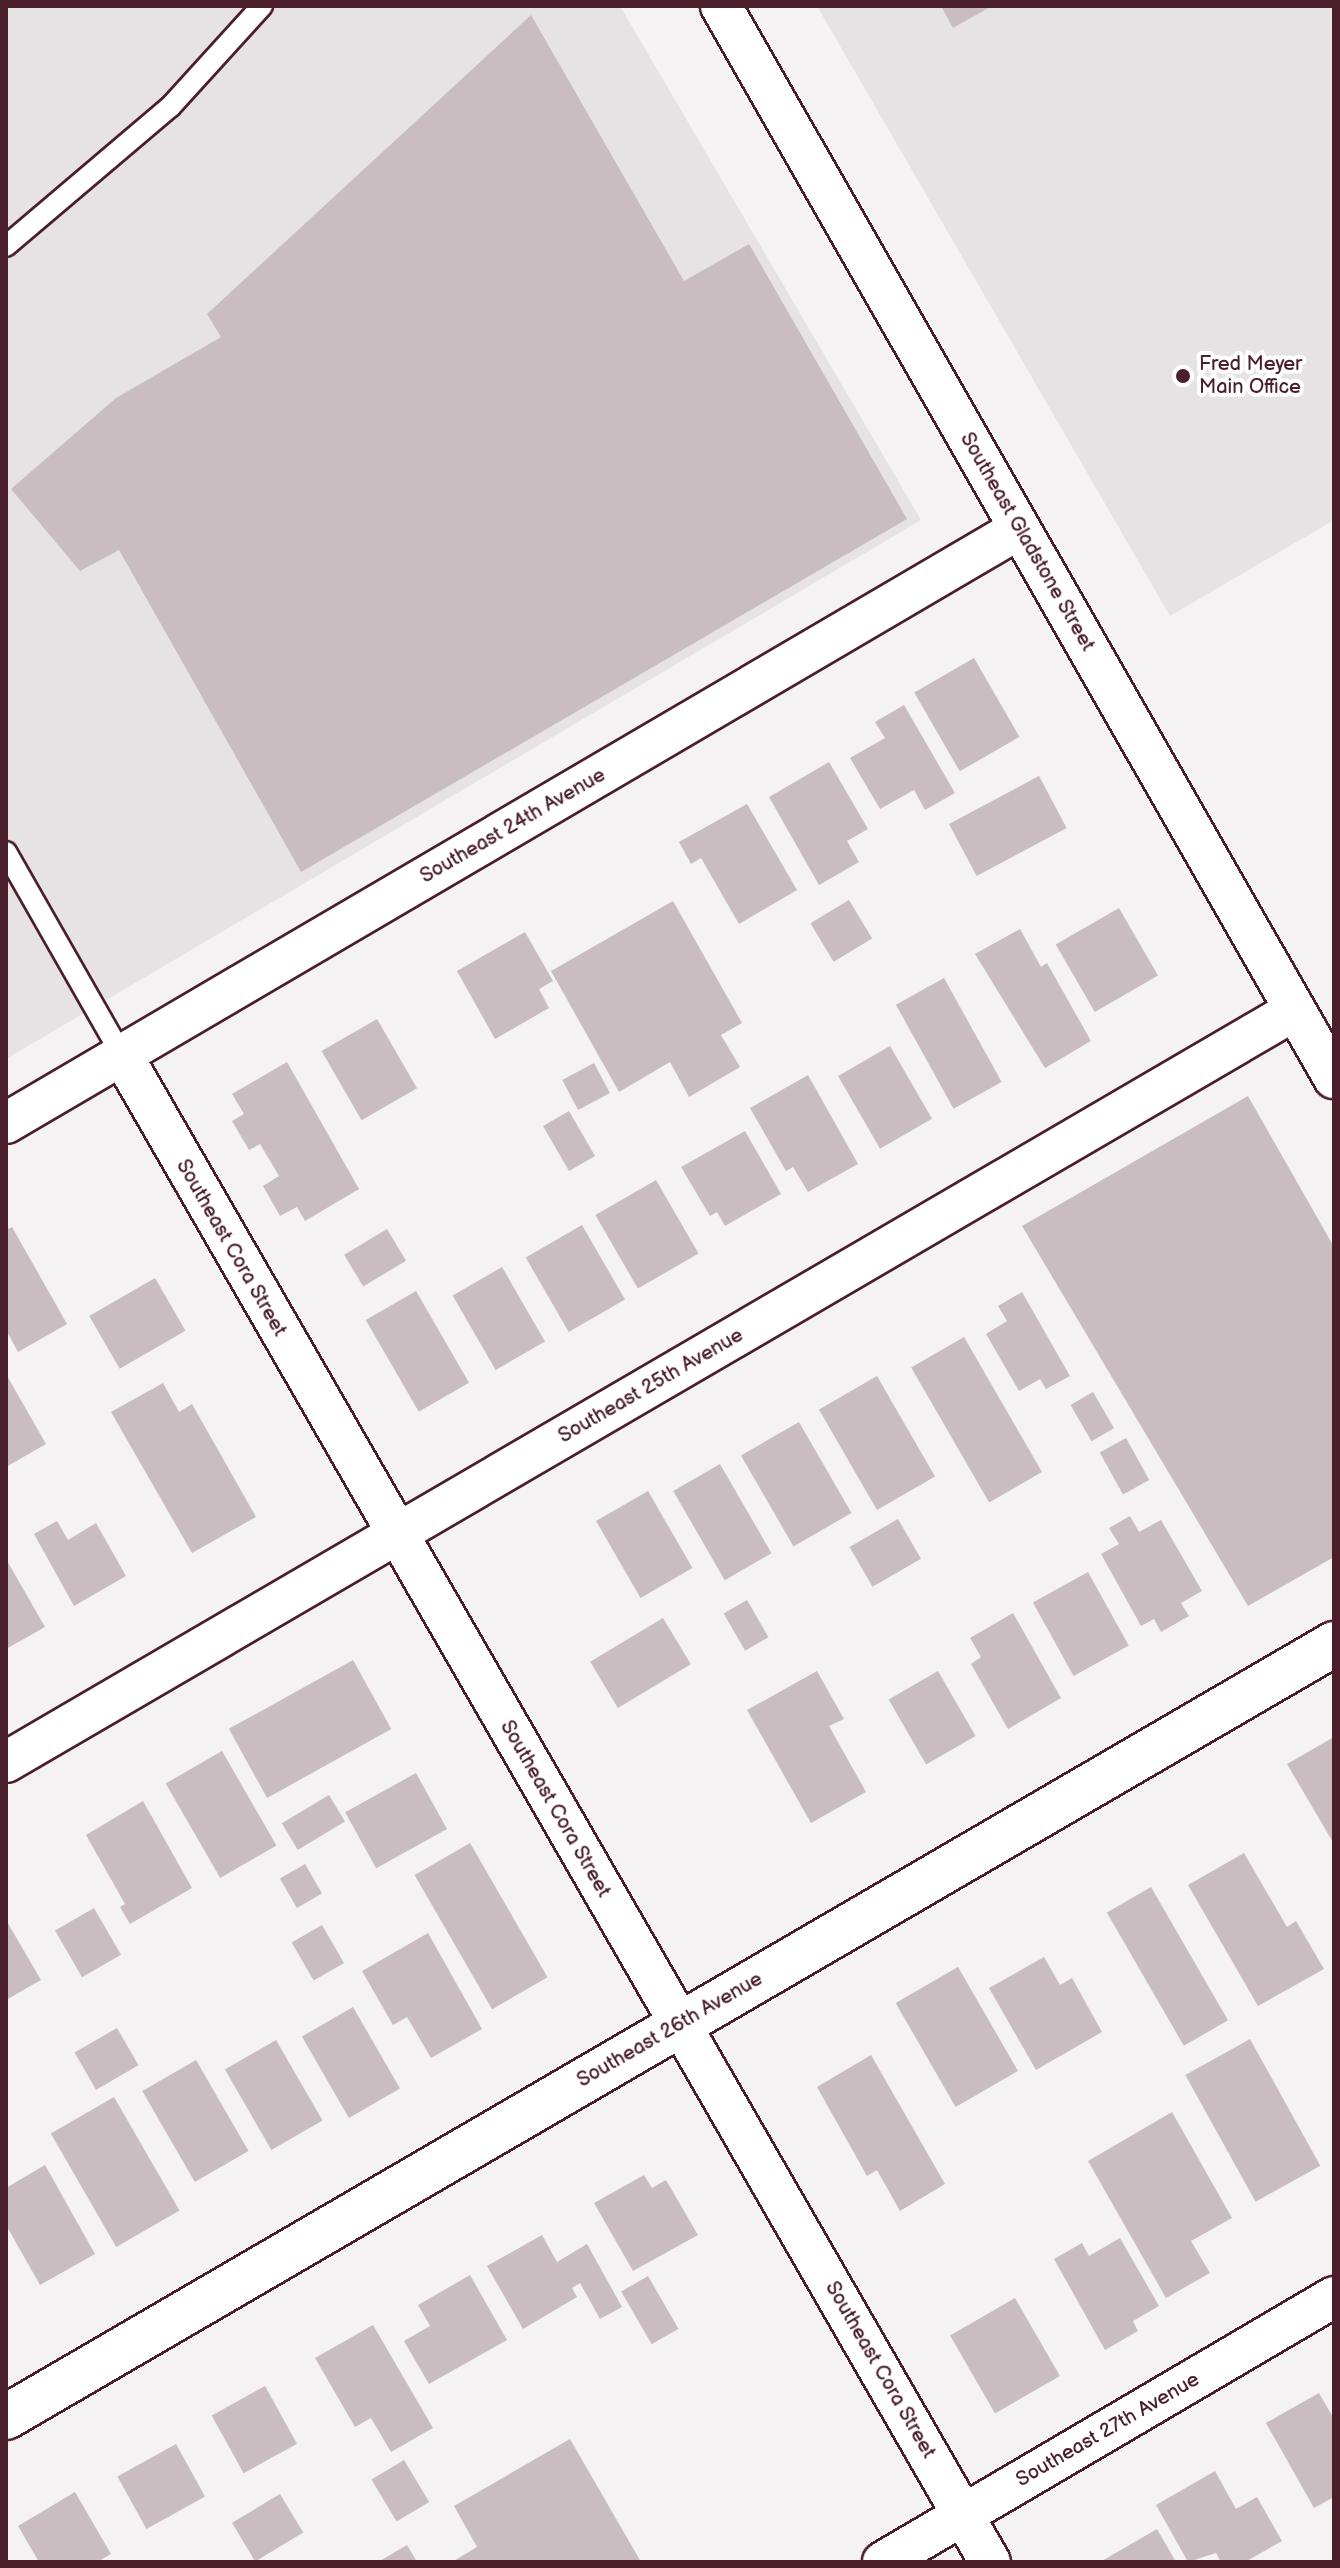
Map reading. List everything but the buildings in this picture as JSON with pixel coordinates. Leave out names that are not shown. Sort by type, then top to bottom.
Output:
[{"type":"street","name":"Southeast Gladstone Street","points":[[721,6],[1334,1078]]},
{"type":"street","name":"Southeast 24th Avenue","points":[[6,1123],[1019,529]]},
{"type":"street","name":"Southeast 25th Avenue","points":[[6,1762],[1295,1010]]},
{"type":"street","name":"Southeast Cora Street","points":[[122,1055],[395,1535],[990,2562]]},
{"type":"street","name":"Southeast 26th Avenue","points":[[6,2417],[1334,1644]]},
{"type":"street","name":"Southeast 27th Avenue","points":[[883,2562],[1334,2297]]},
{"type":"lane","points":[[6,246],[170,107],[262,6]]},
{"type":"lane","points":[[6,852],[122,1055]]},
{"type":"shaded area","points":[[6,6],[620,6],[921,520],[6,1059]]},
{"type":"shaded area","name":"Fred Meyer Main Office","points":[[817,6],[1334,6],[1334,520],[1170,616]]},
{"type":"place","name":"Fred Meyer Main Office","points":[[1183,376]]}]
